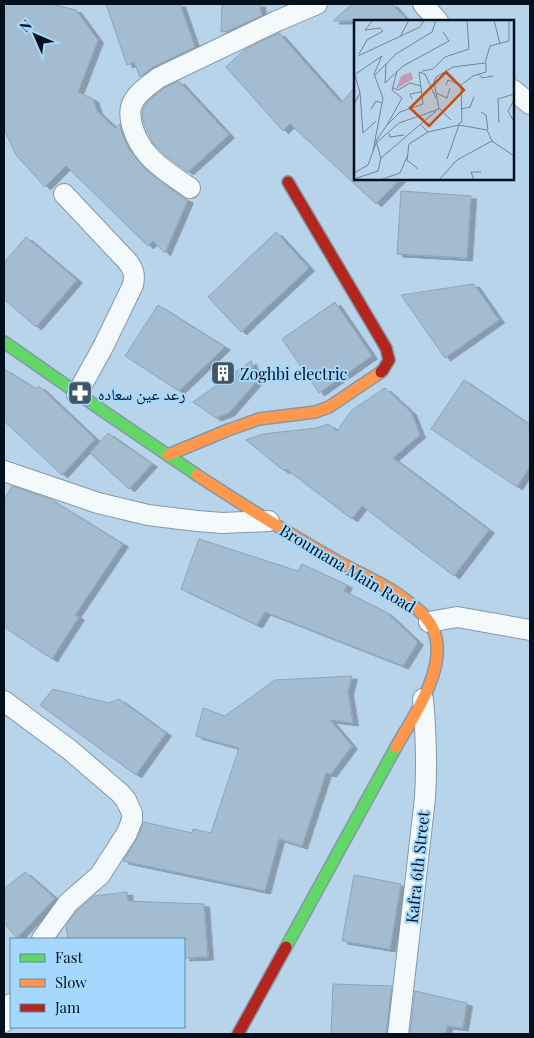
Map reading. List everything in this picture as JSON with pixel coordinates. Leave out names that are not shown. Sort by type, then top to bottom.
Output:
[{"type":"main road","points":[[168,455],[259,418],[315,412],[329,406],[383,370],[389,360],[386,348],[288,182]]},
{"type":"main road","name":"Broumana Main Road","points":[[4,342],[77,394],[269,520],[405,599],[418,609],[429,622],[435,635],[438,650],[436,662],[423,700],[238,1034]]},
{"type":"street","points":[[190,188],[158,164],[142,147],[130,120],[133,101],[158,78],[276,12],[317,4]]},
{"type":"street","points":[[423,4],[437,20]]},
{"type":"street","points":[[514,91],[530,104]]},
{"type":"street","points":[[64,194],[132,267],[134,274],[132,285],[103,347],[77,394]]},
{"type":"street","points":[[4,471],[98,504],[148,514],[214,522],[269,520]]},
{"type":"street","points":[[429,622],[457,617],[530,630]]},
{"type":"street","name":"Kafra 6th Street","points":[[398,1034],[425,798],[426,732],[423,700]]},
{"type":"street","points":[[4,701],[70,750],[120,793],[126,800],[132,813],[132,820],[127,833],[100,875],[68,903],[43,938]]},
{"type":"street","points":[[4,1022],[10,1007]]},
{"type":"building","points":[[4,4],[51,4],[76,10],[98,40],[78,92],[93,99],[97,111],[115,128],[120,124],[122,134],[129,149],[144,168],[188,200],[165,253],[153,241],[148,246],[66,166],[45,187],[16,155],[4,129]]},
{"type":"building","points":[[106,4],[180,4],[195,47],[153,67],[140,77],[134,62],[127,65]]},
{"type":"building","points":[[222,4],[260,4],[263,15],[228,31],[221,32]]},
{"type":"building","points":[[352,4],[392,4],[407,20],[354,20],[333,21]]},
{"type":"building","points":[[279,33],[341,103],[354,88],[354,180],[399,180],[376,204],[290,124],[283,131],[226,67],[245,49]]},
{"type":"building","points":[[179,81],[229,135],[188,172],[165,155],[153,143],[142,115],[144,107],[149,100],[164,88]]},
{"type":"building","points":[[401,191],[471,196],[467,258],[397,254]]},
{"type":"building","points":[[276,232],[309,268],[241,332],[208,297]]},
{"type":"building","points":[[26,237],[77,280],[36,327],[4,299],[4,263]]},
{"type":"building","points":[[474,284],[499,320],[445,358],[401,295]]},
{"type":"building","points":[[335,302],[372,356],[319,393],[282,339]]},
{"type":"building","points":[[158,305],[225,347],[179,391],[125,356]]},
{"type":"building","points":[[251,361],[257,381],[229,413],[216,418],[193,402]]},
{"type":"building","points":[[4,369],[36,389],[39,386],[95,439],[62,475],[4,421]]},
{"type":"building","points":[[464,380],[530,425],[530,467],[517,487],[431,429]]},
{"type":"building","points":[[385,388],[411,412],[420,435],[393,458],[489,530],[454,576],[362,506],[352,519],[286,469],[284,471],[246,440],[263,434],[317,428],[328,424],[337,431],[352,410]]},
{"type":"building","points":[[108,433],[152,464],[129,489],[90,453]]},
{"type":"building","points":[[12,486],[50,499],[123,544],[75,615],[79,617],[52,659],[4,627],[4,500]]},
{"type":"building","points":[[199,539],[298,571],[302,564],[347,585],[344,591],[386,612],[418,642],[403,666],[265,612],[257,625],[181,589]]},
{"type":"building","points":[[352,676],[348,692],[353,723],[330,720],[352,746],[331,774],[326,773],[302,846],[279,839],[265,891],[123,861],[137,839],[144,822],[192,833],[193,829],[211,833],[239,748],[196,736],[203,708],[225,716],[275,680]]},
{"type":"building","points":[[53,689],[109,703],[119,699],[166,733],[136,775],[40,705]]},
{"type":"building","points":[[25,872],[55,898],[17,938],[4,923],[4,889]]},
{"type":"building","points":[[354,875],[401,884],[390,949],[342,941]]},
{"type":"building","points":[[127,892],[128,901],[204,904],[208,957],[185,958],[185,938],[68,938],[66,926],[77,911],[94,896]]},
{"type":"building","points":[[333,984],[392,986],[386,1034],[331,1034]]},
{"type":"building","points":[[415,991],[467,1003],[463,1028],[447,1026],[446,1034],[410,1034]]},
{"type":"traffic: fast","points":[[4,342],[197,475]]},
{"type":"traffic: fast","points":[[286,947],[396,747]]},
{"type":"traffic: slow","points":[[168,455],[259,419],[315,412],[329,407],[381,372]]},
{"type":"traffic: slow","points":[[197,475],[301,540],[395,592],[427,619],[433,628],[436,638],[436,666],[418,709],[396,747]]},
{"type":"traffic: jam","points":[[288,182],[386,348],[389,360],[381,372]]},
{"type":"traffic: jam","points":[[238,1034],[286,947]]},
{"type":"place","name":"Zoghbi electric","points":[[223,373]]},
{"type":"place","name":"رعد عين سعاده","points":[[80,393]]}]
